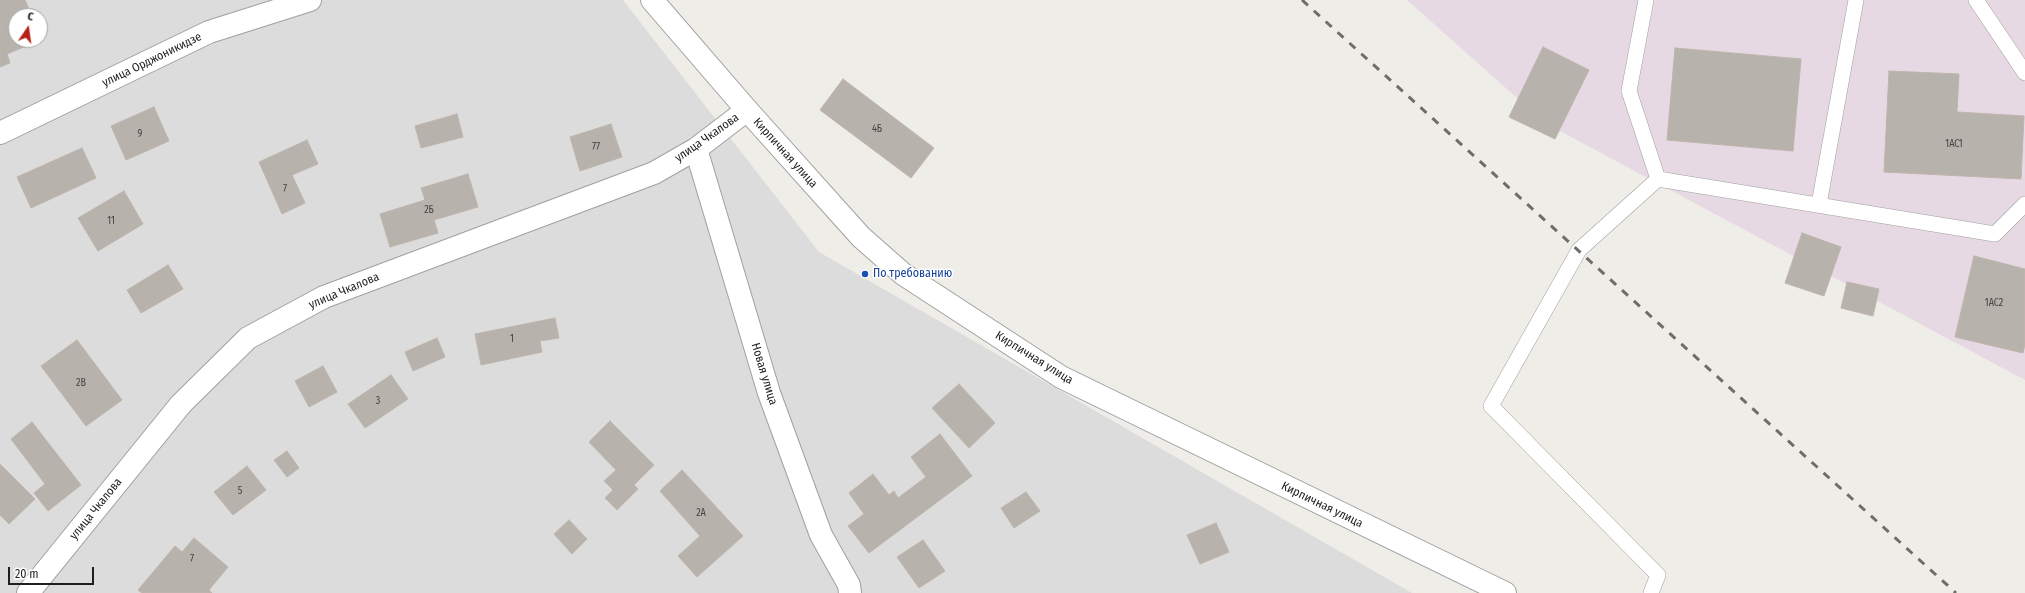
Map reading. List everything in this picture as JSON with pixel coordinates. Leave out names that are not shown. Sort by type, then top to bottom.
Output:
[{"type":"street","name":"улица Орджоникидзе","points":[[0,133],[209,32],[310,0]]},
{"type":"street","name":"Кирпичная улица","points":[[652,0],[747,110],[861,237],[904,274],[1061,377],[1505,593]]},
{"type":"street","name":"улица Чкалова","points":[[39,589],[181,404],[248,338],[324,297],[654,174],[696,149],[747,110]]},
{"type":"street","name":"Новая улица","points":[[696,149],[769,394],[821,535],[849,585],[850,593]]},
{"type":"lane","points":[[1646,0],[1629,91],[1658,179]]},
{"type":"lane","points":[[1819,204],[1856,0]]},
{"type":"lane","points":[[1976,0],[2025,73]]},
{"type":"lane","points":[[1658,179],[1819,204],[1995,234],[2025,204]]},
{"type":"lane","points":[[1651,593],[1658,575],[1491,406],[1579,250],[1658,179]]},
{"type":"shaded area","points":[[0,0],[623,0],[819,252],[1412,593],[0,593]]},
{"type":"shaded area","points":[[1407,0],[2025,0],[2025,380],[1545,123]]},
{"type":"building","points":[[0,0],[25,0],[28,8],[8,8],[8,48],[22,48],[7,54],[10,63],[0,67]]},
{"type":"building","points":[[1543,47],[1589,70],[1555,139],[1509,117]]},
{"type":"building","points":[[1675,48],[1801,59],[1793,151],[1667,140]]},
{"type":"building","points":[[1889,71],[1959,74],[1957,112],[2024,116],[2021,179],[1884,172]]},
{"type":"building","points":[[843,79],[934,148],[911,178],[820,110]]},
{"type":"building","points":[[154,107],[169,141],[126,160],[111,126]]},
{"type":"building","points":[[457,114],[463,137],[421,148],[415,126]]},
{"type":"building","points":[[611,124],[622,157],[580,171],[570,137]]},
{"type":"building","points":[[307,140],[318,164],[292,175],[305,203],[282,214],[259,162]]},
{"type":"building","points":[[82,148],[96,178],[31,208],[17,177]]},
{"type":"building","points":[[468,174],[478,207],[434,220],[438,233],[390,247],[380,214],[425,200],[421,188]]},
{"type":"building","points":[[124,191],[143,224],[98,251],[78,218]]},
{"type":"building","points":[[1802,233],[1841,247],[1824,296],[1785,283]]},
{"type":"building","points":[[1974,256],[2025,269],[2025,344],[2023,353],[1955,337]]},
{"type":"building","points":[[168,265],[183,289],[141,313],[127,290]]},
{"type":"building","points":[[1847,282],[1879,289],[1873,316],[1841,308]]},
{"type":"building","points":[[555,318],[559,338],[540,341],[542,352],[481,365],[475,334]]},
{"type":"building","points":[[437,338],[445,357],[413,371],[405,352]]},
{"type":"building","points":[[77,340],[122,400],[86,426],[41,366]]},
{"type":"building","points":[[323,366],[337,392],[309,407],[295,381]]},
{"type":"building","points":[[391,375],[408,399],[365,428],[348,404]]},
{"type":"building","points":[[959,384],[995,423],[969,448],[932,408]]},
{"type":"building","points":[[610,421],[654,465],[634,485],[638,489],[617,510],[605,498],[613,490],[604,481],[616,470],[589,442]]},
{"type":"building","points":[[32,422],[81,485],[48,511],[34,493],[45,484],[11,439]]},
{"type":"building","points":[[940,434],[972,476],[869,553],[848,526],[864,514],[849,493],[873,474],[889,495],[894,491],[898,498],[926,477],[911,457]]},
{"type":"building","points":[[287,451],[299,468],[287,477],[274,460]]},
{"type":"building","points":[[0,464],[35,499],[9,524],[0,515]]},
{"type":"building","points":[[247,466],[266,490],[233,515],[214,492]]},
{"type":"building","points":[[682,470],[743,536],[697,577],[678,556],[700,536],[660,491]]},
{"type":"building","points":[[1026,492],[1040,511],[1014,528],[1001,508]]},
{"type":"building","points":[[569,520],[587,539],[572,554],[554,534]]},
{"type":"building","points":[[1216,523],[1229,552],[1200,564],[1187,535]]},
{"type":"building","points":[[194,538],[228,567],[209,590],[212,593],[142,593],[138,590],[175,546],[182,552]]},
{"type":"building","points":[[923,540],[945,571],[919,588],[897,557]]},
{"type":"railway","points":[[1302,0],[1956,593]]},
{"type":"place","name":"По требованию","points":[[865,274]]}]
